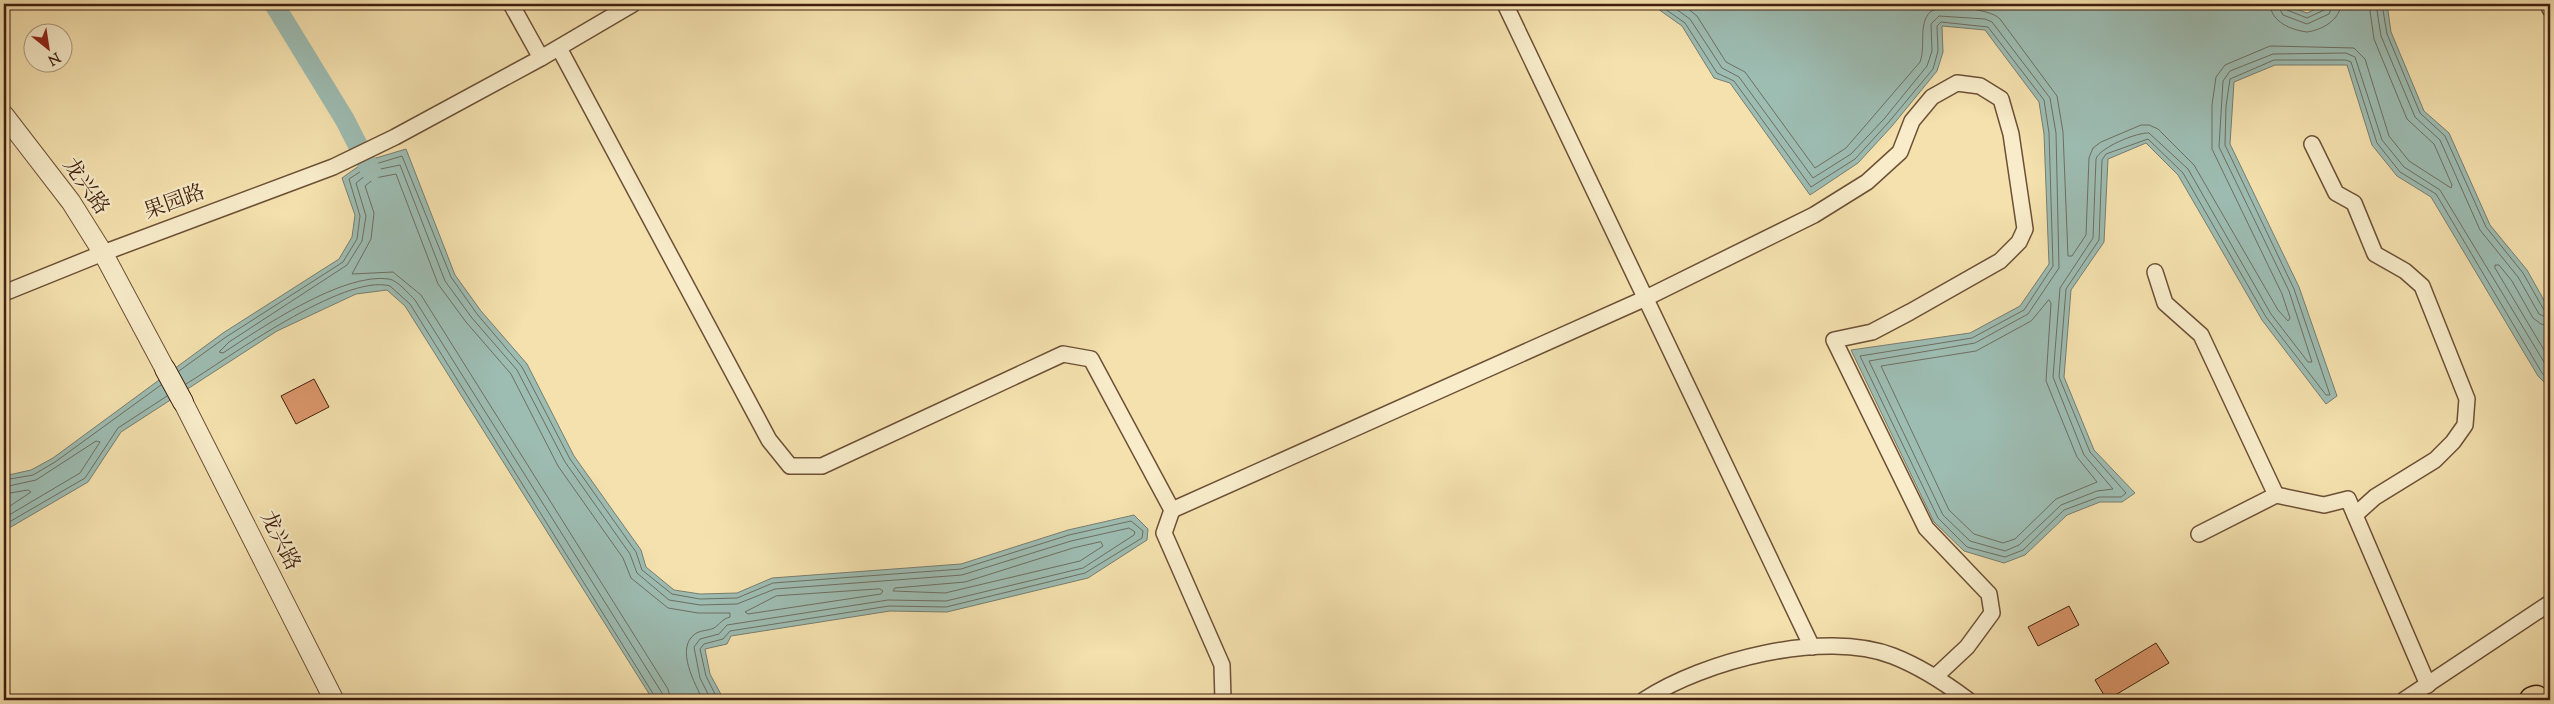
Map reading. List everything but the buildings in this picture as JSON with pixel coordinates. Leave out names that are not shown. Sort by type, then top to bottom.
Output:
[{"type":"main road","points":[[166,369],[183,402]]},
{"type":"street","points":[[511,4],[540,58]]},
{"type":"street","name":"果园路","points":[[4,293],[103,253],[334,167],[395,137],[559,48],[633,4]]},
{"type":"street","points":[[1505,4],[1812,648]]},
{"type":"street","points":[[2548,4],[2550,9]]},
{"type":"street","points":[[559,48],[769,440],[790,466],[822,466],[1063,354],[1091,359],[1172,510]]},
{"type":"street","points":[[1217,699],[1222,665],[1164,533],[1172,510],[1646,298],[1814,215],[1867,182],[1900,152],[1912,121],[1932,97],[1957,83],[1980,86],[2001,99],[2011,134],[2025,229],[2020,242],[2000,261],[1903,316],[1872,332],[1834,340],[1926,528],[1989,594],[1992,614],[1967,647],[1936,676]]},
{"type":"street","name":"龙兴路","points":[[4,115],[71,202],[103,253],[166,369]]},
{"type":"street","points":[[2312,144],[2336,193],[2354,203],[2375,254],[2405,272],[2422,286],[2467,399],[2466,425],[2435,460],[2375,497],[2355,515]]},
{"type":"street","points":[[2154,272],[2164,303],[2201,335],[2276,495]]},
{"type":"street","name":"龙兴路","points":[[183,402],[334,700]]},
{"type":"street","points":[[2199,534],[2276,495],[2324,505],[2348,499],[2428,684]]},
{"type":"street","points":[[2404,700],[2550,604]]},
{"type":"street","points":[[1644,700],[1659,690],[1712,666],[1795,648],[1852,647],[1891,655],[1936,676],[1968,700]]},
{"type":"water","points":[[1651,4],[2283,4],[2307,13],[2326,4],[2387,4],[2391,32],[2424,111],[2449,133],[2490,225],[2527,270],[2550,311],[2550,388],[2538,376],[2431,197],[2397,176],[2372,145],[2347,65],[2275,65],[2234,82],[2230,144],[2299,287],[2337,396],[2326,404],[2262,320],[2178,175],[2146,143],[2108,159],[2104,242],[2071,290],[2064,377],[2094,450],[2135,493],[2122,502],[2100,502],[2067,515],[2025,555],[2004,563],[1964,551],[1934,522],[1851,350],[1970,333],[2020,306],[2049,264],[2044,134],[2039,102],[1985,30],[1942,26],[1943,52],[1937,71],[1892,126],[1858,163],[1810,195],[1730,83],[1714,78],[1682,26]]},
{"type":"water","points":[[406,149],[455,275],[481,311],[527,364],[574,456],[641,550],[646,567],[674,590],[700,594],[737,593],[772,578],[961,564],[1068,530],[1134,515],[1148,529],[1147,540],[1088,578],[947,612],[890,611],[731,636],[727,644],[705,649],[710,674],[724,700],[653,700],[405,306],[387,290],[356,294],[277,331],[121,432],[88,482],[4,531],[4,476],[31,470],[53,458],[223,333],[339,259],[352,237],[355,215],[342,178],[366,161]]},
{"type":"waterway","points":[[274,4],[345,120],[371,171]]}]
